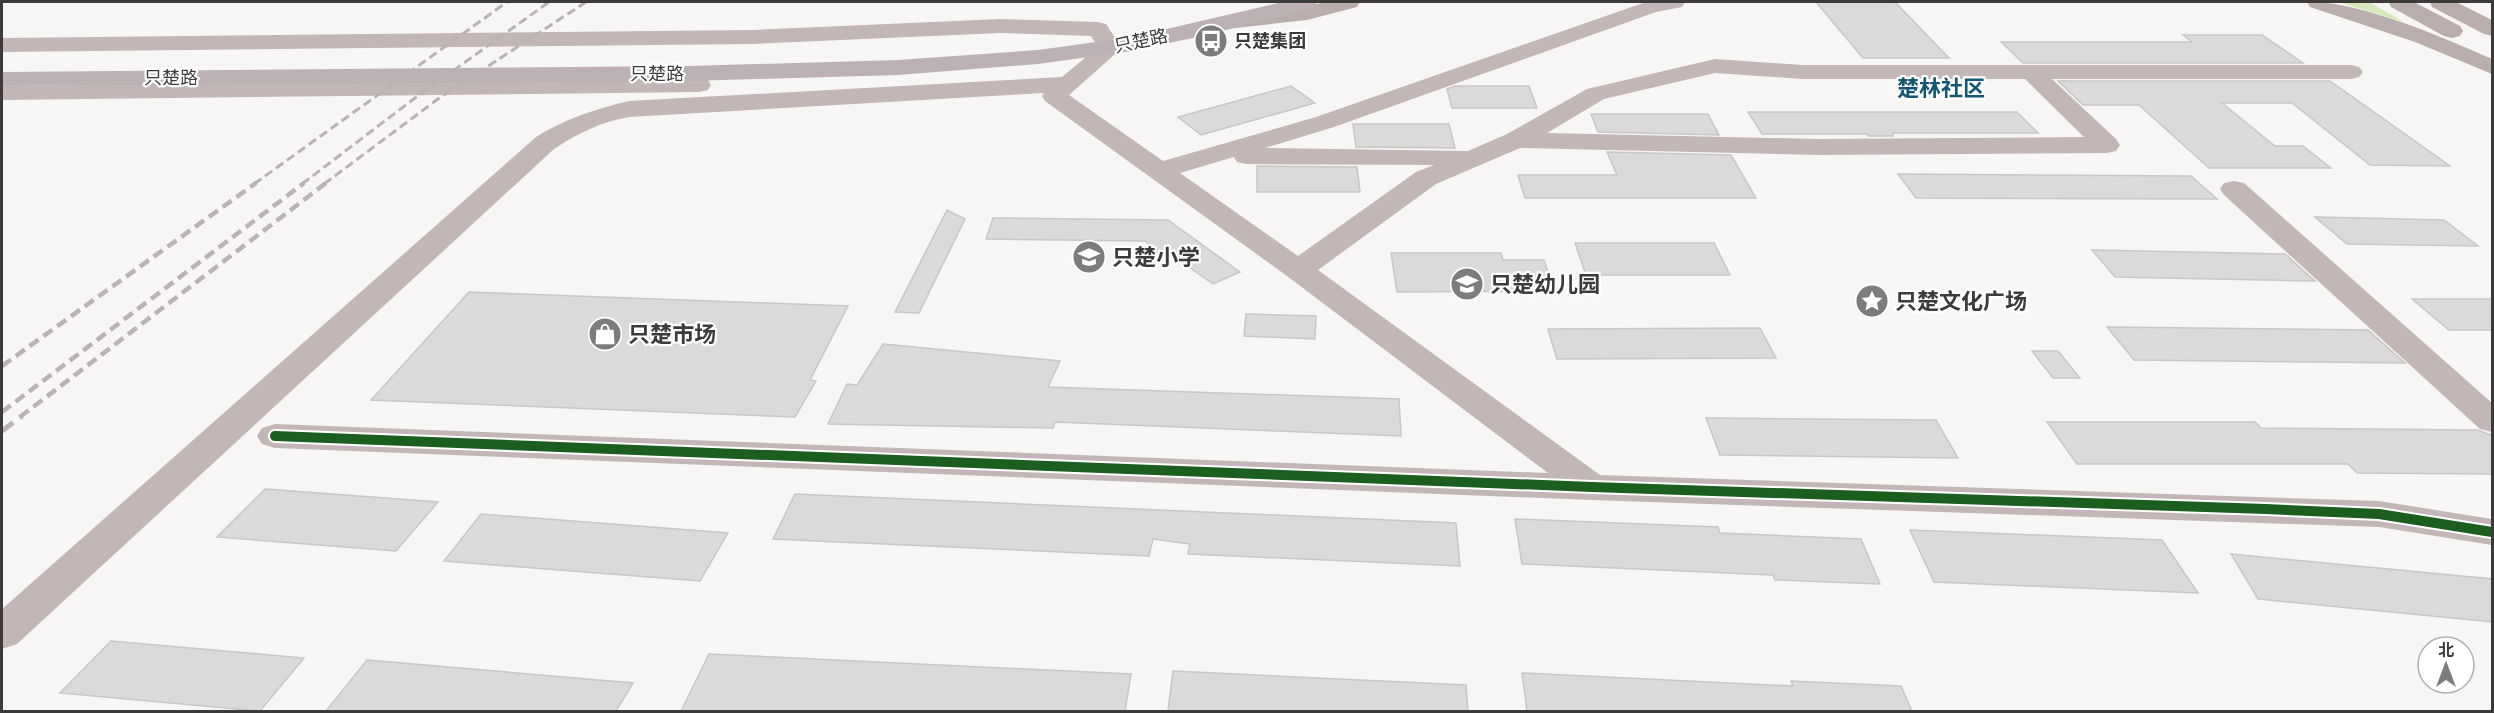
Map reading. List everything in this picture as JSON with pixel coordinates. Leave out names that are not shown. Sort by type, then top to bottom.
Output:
[{"type":"highway","name":"只楚路","points":[[2,61],[722,55],[970,44],[1109,34],[1230,21],[1306,2]]},
{"type":"highway","name":"只楚路","points":[[2,79],[839,70],[965,63],[1109,34]]},
{"type":"main road","points":[[1230,21],[1307,13],[1349,2]]},
{"type":"main road","points":[[2318,2],[2423,37],[2493,67]]},
{"type":"main road","points":[[2334,2],[2400,22],[2493,59]]},
{"type":"main road","points":[[2399,2],[2493,53]]},
{"type":"main road","points":[[2440,2],[2493,29]]},
{"type":"main road","points":[[2466,2],[2493,16]]},
{"type":"main road","points":[[2479,2],[2493,9]]},
{"type":"street","points":[[1159,171],[1325,122],[1628,14],[1674,2]]},
{"type":"street","points":[[2,45],[752,37],[979,26],[1109,34]]},
{"type":"street","points":[[1109,34],[1068,84],[1054,96],[1299,270],[1592,487]]},
{"type":"street","points":[[2,93],[865,80],[1025,68],[1109,34]]},
{"type":"street","points":[[1299,270],[1426,178],[1516,140],[1596,94],[1715,66],[1802,72],[2351,72]]},
{"type":"street","points":[[1516,140],[1819,147],[2107,145],[2031,72]]},
{"type":"street","points":[[2,633],[545,143],[572,125],[600,115],[629,110],[1068,84]]},
{"type":"street","points":[[1214,154],[1474,157]]},
{"type":"street","points":[[2235,189],[2493,422]]},
{"type":"street","points":[[276,436],[1592,487],[2357,513],[2379,514],[2493,532]]},
{"type":"green space","points":[[2338,2],[2369,2],[2404,22]]},
{"type":"building","points":[[1816,2],[1895,2],[1949,58],[1863,58]]},
{"type":"building","points":[[2183,35],[2262,35],[2303,63],[2023,63],[2001,42],[2192,42]]},
{"type":"building","points":[[2058,81],[2330,81],[2450,166],[2370,165],[2292,103],[2222,103],[2275,146],[2303,146],[2331,168],[2209,168],[2139,105],[2083,105]]},
{"type":"building","points":[[1291,86],[1315,103],[1201,135],[1178,117]]},
{"type":"building","points":[[1455,86],[1529,86],[1537,108],[1452,108],[1447,89]]},
{"type":"building","points":[[1748,112],[2017,112],[2038,133],[1893,133],[1893,136],[1762,134]]},
{"type":"building","points":[[1591,114],[1708,114],[1719,135],[1598,132]]},
{"type":"building","points":[[1353,124],[1449,124],[1455,148],[1356,147]]},
{"type":"building","points":[[1607,152],[1731,155],[1756,198],[1525,198],[1518,175],[1617,175]]},
{"type":"building","points":[[1257,166],[1357,167],[1360,192],[1257,192]]},
{"type":"building","points":[[1898,174],[2191,176],[2217,199],[1916,198]]},
{"type":"building","points":[[947,210],[965,219],[919,313],[895,312]]},
{"type":"building","points":[[2315,217],[2444,220],[2478,246],[2347,244]]},
{"type":"building","points":[[993,218],[1168,220],[1240,272],[1213,284],[1170,254],[1163,257],[1145,241],[986,239]]},
{"type":"building","points":[[1575,243],[1714,243],[1730,275],[1586,275]]},
{"type":"building","points":[[2092,250],[2285,254],[2315,281],[2115,277]]},
{"type":"building","points":[[1391,253],[1501,253],[1503,260],[1544,260],[1554,291],[1397,292]]},
{"type":"building","points":[[469,292],[848,306],[810,380],[816,381],[795,417],[371,400]]},
{"type":"building","points":[[2412,299],[2493,299],[2493,330],[2449,330]]},
{"type":"building","points":[[1246,314],[1316,316],[1315,339],[1244,336]]},
{"type":"building","points":[[2107,327],[2368,330],[2405,363],[2134,360]]},
{"type":"building","points":[[1760,328],[1776,358],[1557,359],[1548,329]]},
{"type":"building","points":[[883,344],[1060,361],[1048,387],[1399,399],[1401,436],[1055,422],[1053,428],[828,424],[847,384],[857,385]]},
{"type":"building","points":[[2032,351],[2058,351],[2080,378],[2053,378]]},
{"type":"building","points":[[1706,418],[1936,420],[1958,458],[1720,455]]},
{"type":"building","points":[[2047,422],[2255,422],[2261,428],[2478,430],[2493,436],[2493,474],[2357,473],[2348,464],[2077,464]]},
{"type":"building","points":[[265,489],[438,502],[396,551],[217,537]]},
{"type":"building","points":[[795,494],[1456,523],[1460,566],[1188,554],[1190,544],[1153,539],[1149,556],[773,539]]},
{"type":"building","points":[[481,514],[728,533],[700,581],[444,561]]},
{"type":"building","points":[[1515,519],[1718,527],[1720,533],[1861,539],[1880,584],[1775,580],[1773,575],[1522,564]]},
{"type":"building","points":[[1910,530],[2162,540],[2198,593],[1934,582]]},
{"type":"building","points":[[2231,554],[2493,579],[2493,622],[2258,599]]},
{"type":"building","points":[[111,641],[304,658],[260,711],[60,693]]},
{"type":"building","points":[[709,654],[1131,674],[1125,711],[681,711]]},
{"type":"building","points":[[367,660],[633,683],[616,711],[326,711]]},
{"type":"building","points":[[1173,671],[1466,685],[1468,711],[1168,711]]},
{"type":"building","points":[[1522,673],[1793,686],[1791,681],[1901,686],[1912,711],[1527,711]]},
{"type":"railway","points":[[254,184],[507,2]]},
{"type":"railway","points":[[302,184],[415,98],[549,2]]},
{"type":"railway","points":[[324,184],[438,99],[586,2]]},
{"type":"railway","points":[[2,366],[256,183]]},
{"type":"railway","points":[[2,412],[304,183]]},
{"type":"railway","points":[[20,417],[326,183]]},
{"type":"railway","points":[[2,431],[22,416]]},
{"type":"cycle path","points":[[275,436],[1592,487],[2266,509],[2379,514],[2492,532]]},
{"type":"place","name":"只楚集团","points":[[1211,41]]},
{"type":"place","name":"只楚小学","points":[[1089,257]]},
{"type":"place","name":"只楚幼儿园","points":[[1467,284]]},
{"type":"place","name":"只楚文化广场","points":[[1872,301]]},
{"type":"place","name":"只楚市场","points":[[605,334]]},
{"type":"district","name":"楚林社区","points":[[1941,88]]}]
